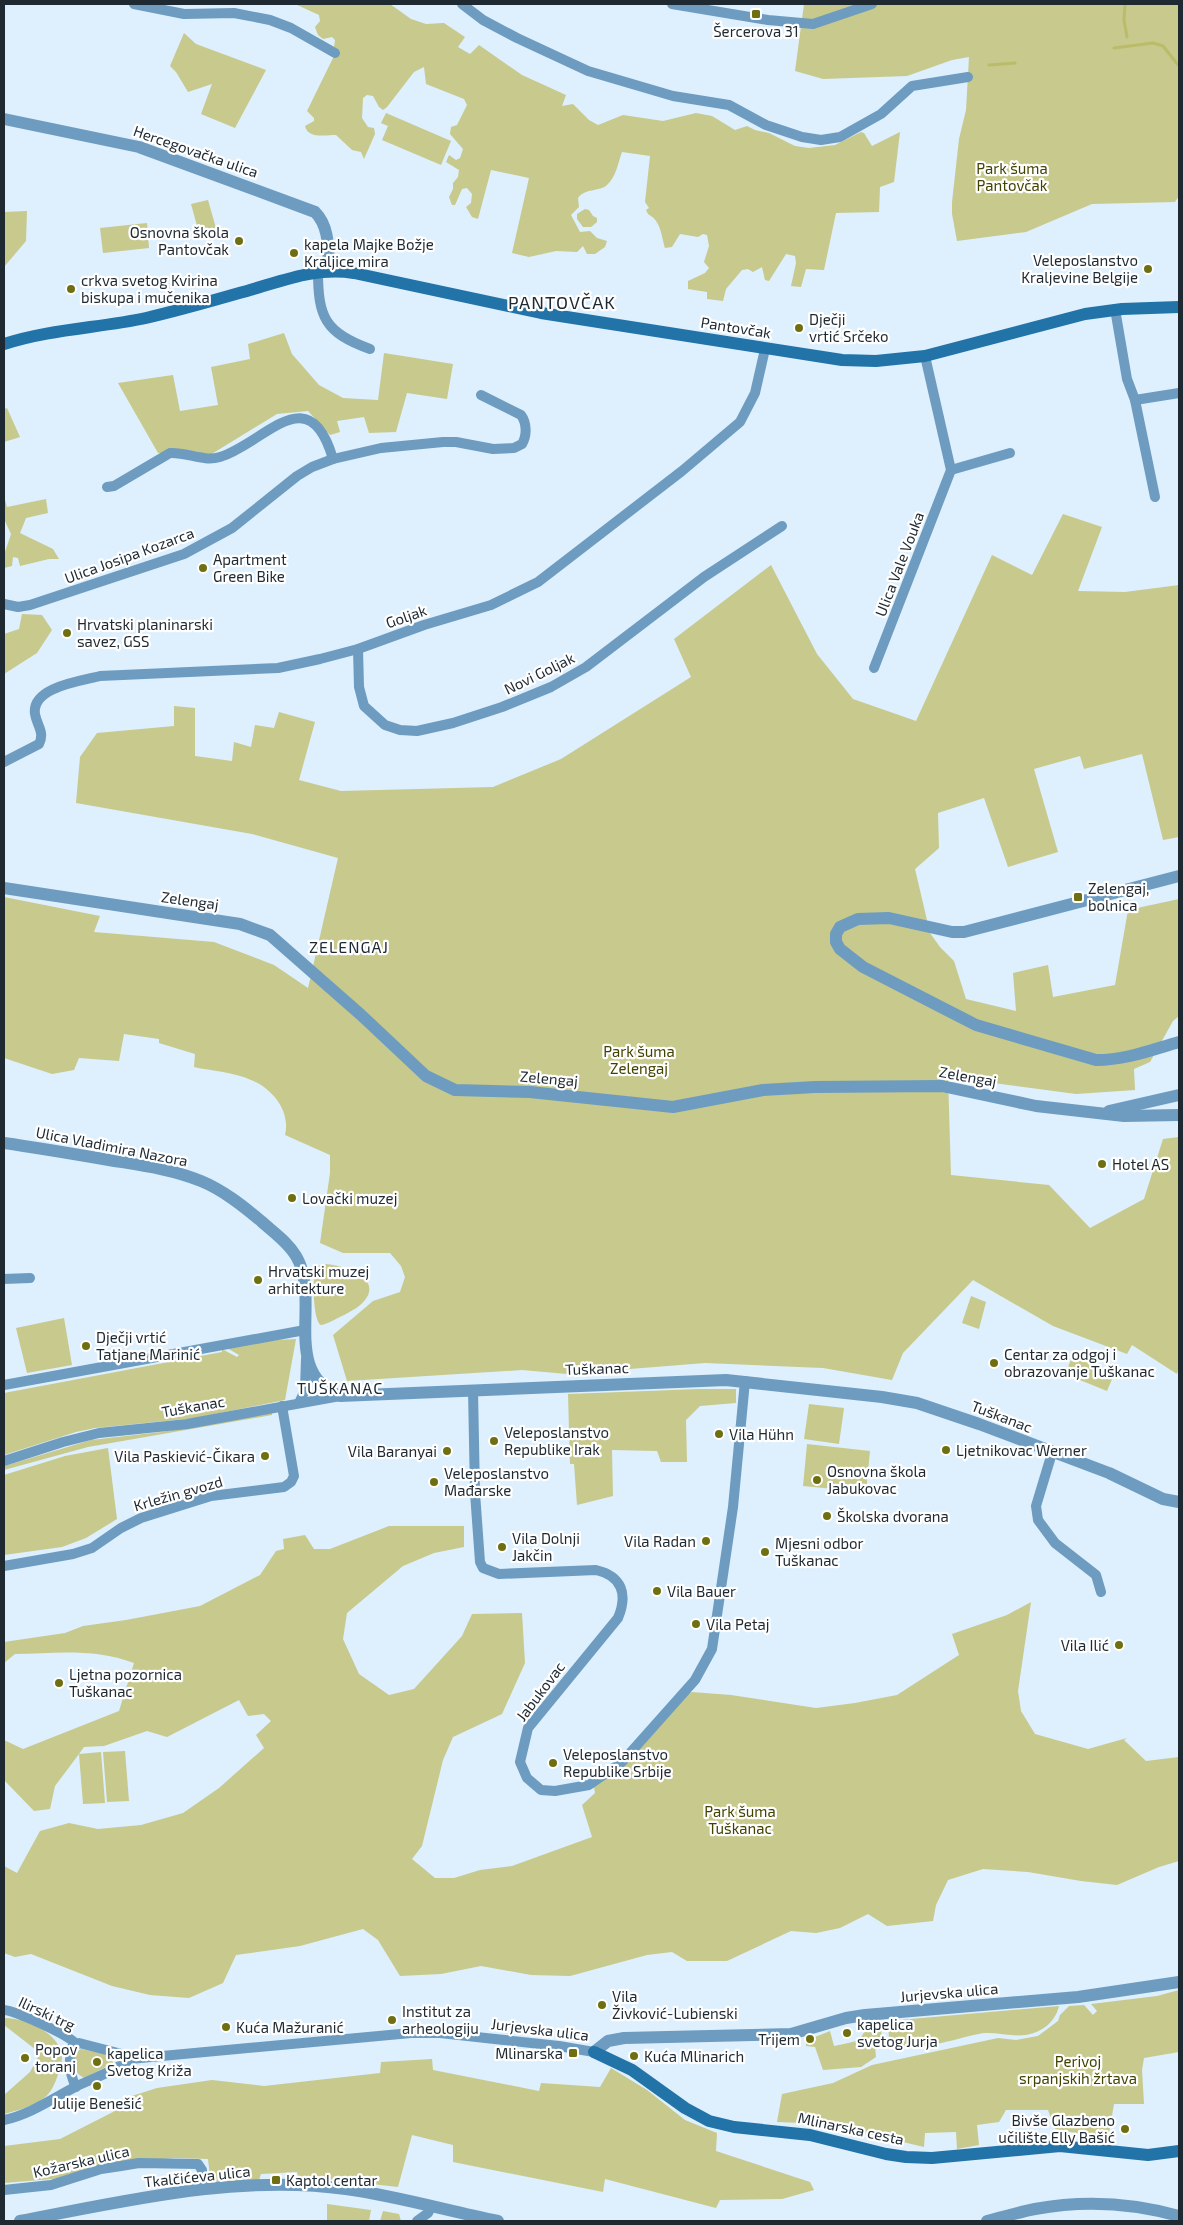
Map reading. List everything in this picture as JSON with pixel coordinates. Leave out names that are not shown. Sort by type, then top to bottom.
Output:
[{"type":"main road","name":"Pantovčak","points":[[4,344],[47,333],[140,319],[177,311],[323,270],[354,273],[541,312],[842,360],[876,361],[925,356],[1086,314],[1115,309],[1179,308]]},
{"type":"main road","name":"Mlinarska cesta","points":[[594,2052],[632,2070],[685,2108],[709,2121],[734,2127],[810,2135],[886,2154],[932,2158],[1060,2146],[1148,2155],[1179,2151]]},
{"type":"street","points":[[134,4],[184,14],[234,14],[270,20],[291,28],[336,53]]},
{"type":"street","points":[[462,4],[483,20],[588,71],[673,96],[729,105],[766,125],[811,139],[821,140],[840,137],[860,127],[881,114],[912,86],[968,77]]},
{"type":"street","points":[[672,4],[768,20],[813,24],[872,4]]},
{"type":"street","name":"Hercegovačka ulica","points":[[4,120],[139,147],[315,212],[326,229],[323,270]]},
{"type":"street","points":[[323,270],[318,298],[330,328],[348,342],[370,349]]},
{"type":"street","points":[[1115,309],[1126,380],[1136,400],[1155,497]]},
{"type":"street","name":"Goljak","points":[[4,762],[39,744],[42,733],[35,707],[37,700],[42,694],[76,682],[100,676],[278,668],[358,649],[424,625],[491,605],[538,582],[674,477],[740,422],[755,393],[765,349]]},
{"type":"street","points":[[925,356],[951,470],[1010,453]]},
{"type":"street","points":[[1136,400],[1179,393]]},
{"type":"street","name":"Ulica Josipa Kozarca","points":[[4,604],[18,607],[30,605],[184,554],[232,528],[297,476],[312,467],[333,459],[381,448],[443,442],[456,442],[493,449],[514,448],[522,444],[526,433],[524,420],[521,415],[481,395]]},
{"type":"street","points":[[107,487],[114,486],[170,453],[179,452],[205,459],[219,457],[239,448],[282,422],[297,419],[306,419],[319,426],[327,440],[333,459]]},
{"type":"street","name":"Ulica Vale Vouka","points":[[874,668],[951,470]]},
{"type":"street","name":"Novi Goljak","points":[[358,649],[359,687],[364,706],[385,725],[400,730],[417,731],[453,723],[502,707],[551,687],[586,667],[704,578],[782,526]]},
{"type":"street","points":[[1179,876],[964,932],[952,932],[889,918],[858,919],[840,927],[836,934],[836,942],[840,949],[863,967],[976,1025],[998,1033],[1096,1060],[1113,1060],[1137,1056],[1179,1042]]},
{"type":"street","name":"Zelengaj","points":[[4,888],[240,924],[270,935],[360,1014],[426,1076],[455,1090],[530,1092],[673,1107],[763,1090],[815,1087],[942,1086],[1036,1106],[1124,1116],[1179,1115]]},
{"type":"street","points":[[1102,1113],[1125,1106],[1179,1095]]},
{"type":"street","name":"Ulica Vladimira Nazora","points":[[4,1143],[147,1166],[202,1181],[226,1195],[280,1237],[295,1255],[301,1269],[303,1281],[306,1355],[305,1390],[299,1403]]},
{"type":"street","points":[[4,1279],[30,1278]]},
{"type":"street","points":[[4,1385],[305,1330]]},
{"type":"street","name":"Ulica Vladimira Nazora","points":[[306,1355],[308,1366],[315,1376],[330,1391],[340,1396]]},
{"type":"street","name":"Tuškanac","points":[[4,1461],[62,1442],[99,1434],[168,1427],[340,1396],[726,1380],[872,1395],[917,1403],[979,1424],[1109,1473],[1163,1498],[1179,1502]]},
{"type":"street","name":"Jabukovac","points":[[473,1390],[475,1493],[480,1562],[483,1568],[499,1574],[596,1570],[609,1573],[617,1581],[623,1594],[623,1606],[618,1618],[528,1728],[521,1751],[520,1762],[523,1771],[533,1785],[541,1790],[554,1791],[589,1785],[622,1762],[695,1680],[712,1649],[733,1507],[745,1381]]},
{"type":"street","name":"Krležin gvozd","points":[[4,1566],[73,1554],[92,1548],[121,1528],[141,1518],[211,1496],[284,1487],[291,1482],[294,1476],[282,1406]]},
{"type":"street","points":[[1052,1453],[1036,1506],[1038,1520],[1055,1543],[1096,1575],[1101,1592]]},
{"type":"street","name":"Jurjevska ulica","points":[[130,2059],[411,2033],[440,2033],[559,2046],[594,2052],[608,2041],[618,2038],[791,2034],[846,2018],[865,2015],[1078,1997],[1179,1982]]},
{"type":"street","name":"Ilirski trg","points":[[4,2010],[20,2015],[68,2037],[76,2044],[87,2044],[130,2059]]},
{"type":"street","name":"Ilirski trg","points":[[76,2044],[72,2049],[69,2062],[70,2074],[76,2086]]},
{"type":"street","points":[[4,2120],[28,2112],[76,2086],[117,2068],[130,2059]]},
{"type":"street","name":"Kožarska ulica","points":[[4,2190],[51,2185],[101,2169],[139,2163],[198,2164],[202,2170],[202,2190]]},
{"type":"street","name":"Tkalčićeva ulica","points":[[20,2221],[163,2194],[287,2185],[346,2189],[498,2221]]},
{"type":"street","points":[[987,2221],[1036,2209],[1081,2204],[1135,2206],[1179,2216]]},
{"type":"street","points":[[417,2221],[428,2213],[431,2207]]},
{"type":"green space","points":[[295,4],[390,4],[411,19],[426,24],[444,23],[465,37],[458,47],[470,54],[479,45],[522,75],[566,95],[562,106],[573,104],[589,120],[598,125],[623,115],[663,121],[696,113],[712,116],[735,130],[747,126],[769,133],[795,146],[809,148],[835,145],[861,132],[864,133],[872,146],[900,132],[894,182],[880,187],[879,212],[836,213],[824,270],[806,269],[801,287],[791,286],[796,263],[795,256],[786,254],[769,281],[765,280],[762,267],[753,272],[748,269],[742,270],[726,289],[723,301],[707,299],[707,292],[688,289],[688,281],[705,273],[709,268],[704,262],[709,246],[707,235],[703,234],[698,237],[680,234],[672,247],[665,248],[656,220],[646,210],[649,208],[645,202],[650,156],[622,152],[615,174],[610,182],[600,189],[588,191],[581,195],[578,198],[579,207],[571,215],[580,232],[590,231],[597,238],[607,241],[605,247],[595,254],[587,254],[583,246],[577,252],[556,251],[529,257],[512,253],[529,178],[491,170],[478,219],[472,217],[466,207],[471,203],[472,194],[467,188],[462,189],[455,205],[452,205],[449,197],[459,170],[446,162],[449,155],[456,160],[460,158],[463,149],[450,134],[451,127],[457,125],[467,105],[464,99],[426,84],[424,67],[414,72],[383,110],[379,107],[373,96],[367,95],[363,98],[362,118],[368,127],[374,128],[375,134],[364,159],[361,152],[352,150],[336,135],[313,135],[307,130],[305,126],[314,121],[314,118],[307,111],[334,56],[340,52],[334,47],[335,40],[332,37],[323,39],[318,35],[315,27],[320,21],[319,15]]},
{"type":"green space","name":"Park šuma Pantovčak","points":[[804,4],[1179,4],[1179,196],[1175,202],[1092,204],[1026,232],[957,241],[952,214],[952,202],[959,139],[966,110],[969,57],[952,60],[907,76],[823,79],[795,71]]},
{"type":"green space","points":[[184,33],[196,44],[266,70],[235,128],[201,114],[212,84],[188,92],[176,72],[170,66]]},
{"type":"green space","points":[[386,113],[451,141],[441,165],[382,140],[388,126],[381,123]]},
{"type":"green space","points":[[208,200],[216,228],[199,233],[191,204]]},
{"type":"green space","points":[[585,209],[589,210],[597,218],[597,222],[591,227],[583,227],[577,219],[577,214]]},
{"type":"green space","points":[[27,211],[26,241],[4,267],[4,212]]},
{"type":"green space","points":[[147,223],[149,248],[103,253],[100,228]]},
{"type":"green space","points":[[284,333],[292,354],[319,385],[343,398],[378,400],[384,353],[453,364],[447,399],[407,393],[396,432],[369,433],[364,417],[337,421],[340,432],[330,435],[308,411],[277,414],[210,455],[158,453],[118,383],[173,375],[180,411],[218,405],[211,367],[250,359],[248,344]]},
{"type":"green space","points":[[7,408],[20,437],[4,442],[4,409]]},
{"type":"green space","points":[[4,496],[7,507],[46,499],[48,513],[26,518],[20,533],[53,549],[59,559],[49,559],[20,566],[18,558],[13,557],[12,566],[4,568],[4,555],[11,534],[4,519]]},
{"type":"green space","name":"Park šuma Zelengaj","points":[[1063,514],[1102,527],[1078,591],[1125,592],[1179,585],[1179,837],[1163,840],[1142,754],[1084,769],[1080,756],[1034,769],[1058,852],[1008,867],[984,798],[938,813],[939,848],[915,869],[930,933],[940,947],[954,961],[966,999],[1016,1011],[1013,973],[1048,965],[1053,997],[1115,985],[1128,910],[1179,899],[1179,1016],[1173,1021],[1150,1062],[1134,1069],[1135,1090],[1076,1094],[948,1077],[951,1175],[1049,1185],[1090,1228],[1144,1199],[1163,1139],[1179,1137],[1179,1368],[1177,1374],[1132,1345],[1127,1354],[1053,1326],[973,1280],[903,1353],[892,1380],[823,1368],[705,1363],[567,1374],[522,1370],[347,1381],[333,1335],[373,1301],[400,1292],[405,1277],[401,1266],[390,1253],[343,1253],[320,1243],[330,1173],[330,1155],[285,1135],[285,1117],[273,1095],[259,1084],[244,1077],[194,1067],[195,1054],[159,1043],[159,1039],[124,1034],[119,1061],[79,1058],[74,1070],[52,1074],[4,1058],[4,897],[100,916],[94,932],[214,942],[274,965],[308,988],[338,858],[252,834],[76,803],[80,757],[97,733],[174,726],[174,706],[195,708],[195,756],[232,761],[234,742],[251,747],[255,725],[274,728],[279,712],[315,722],[299,780],[341,791],[493,787],[561,759],[691,677],[674,639],[771,565],[817,654],[853,699],[916,721],[992,555],[1032,575]]},
{"type":"green space","points":[[22,614],[42,615],[52,630],[37,653],[4,674],[4,634],[19,629]]},
{"type":"green space","points":[[322,1264],[346,1268],[355,1272],[367,1282],[369,1289],[367,1297],[359,1306],[329,1323],[321,1325],[316,1316],[314,1290],[316,1270]]},
{"type":"green space","points":[[971,1296],[986,1302],[979,1329],[962,1323]]},
{"type":"green space","points":[[64,1318],[72,1365],[27,1373],[16,1328]]},
{"type":"green space","points":[[296,1339],[285,1400],[196,1418],[95,1428],[76,1432],[4,1455],[4,1393],[222,1352],[222,1349],[237,1357],[239,1355],[227,1348],[276,1340]]},
{"type":"green space","points":[[1073,1355],[1115,1372],[1107,1391],[1065,1374]]},
{"type":"green space","points":[[736,1389],[736,1403],[700,1406],[686,1420],[687,1462],[661,1462],[657,1451],[612,1450],[613,1496],[577,1505],[574,1464],[570,1464],[568,1394]]},
{"type":"green space","points":[[809,1404],[844,1408],[839,1444],[804,1439]]},
{"type":"green space","points":[[272,1413],[272,1415],[88,1447],[4,1470],[4,1466],[91,1440],[161,1432]]},
{"type":"green space","points":[[807,1444],[870,1451],[866,1492],[803,1486]]},
{"type":"green space","points":[[108,1448],[117,1519],[86,1538],[62,1547],[4,1555],[4,1475],[65,1456]]},
{"type":"green space","name":"Park šuma Tuškanac","points":[[389,1526],[464,1526],[464,1547],[434,1553],[403,1566],[347,1613],[343,1639],[359,1674],[389,1695],[414,1689],[462,1636],[472,1614],[522,1613],[525,1663],[502,1714],[453,1737],[443,1760],[422,1846],[412,1859],[435,1878],[454,1878],[480,1870],[512,1866],[592,1837],[582,1805],[595,1793],[594,1787],[684,1696],[692,1692],[731,1695],[816,1708],[897,1695],[959,1655],[952,1634],[1007,1615],[1031,1602],[1018,1691],[1021,1711],[1035,1734],[1088,1749],[1127,1738],[1124,1740],[1146,1761],[1179,1757],[1179,1861],[1159,1867],[1117,1885],[1028,1872],[983,1869],[948,1880],[936,1905],[933,1921],[887,1926],[868,1914],[840,1928],[816,1933],[791,1931],[727,1961],[687,1961],[672,1952],[647,1955],[570,1976],[531,1975],[481,1966],[441,1974],[400,1976],[378,1940],[363,1929],[300,1946],[236,1955],[223,1983],[189,1998],[150,1995],[112,1986],[31,1954],[15,1957],[4,1953],[4,1866],[17,1873],[40,1831],[69,1823],[98,1829],[141,1825],[183,1813],[219,1788],[264,1748],[256,1735],[271,1721],[264,1714],[248,1716],[239,1700],[167,1737],[147,1731],[104,1746],[84,1747],[55,1786],[50,1809],[34,1811],[4,1780],[4,1740],[23,1749],[119,1711],[134,1663],[105,1655],[60,1652],[15,1654],[4,1663],[4,1642],[65,1633],[83,1626],[200,1606],[260,1575],[276,1551],[284,1549],[283,1539],[305,1535],[314,1549],[330,1549]]},
{"type":"green space","points":[[125,1751],[129,1801],[107,1802],[103,1752]]},
{"type":"green space","points":[[101,1752],[105,1803],[83,1804],[79,1754]]},
{"type":"green space","name":"Perivoj srpanjskih žrtava","points":[[1179,1990],[1179,2052],[1144,2058],[1142,2070],[1144,2104],[1114,2104],[1108,2139],[1055,2129],[1048,2110],[1006,2110],[999,2122],[977,2125],[979,2145],[957,2149],[956,2132],[925,2133],[924,2147],[827,2124],[777,2122],[782,2094],[833,2083],[872,2065],[998,2038],[1016,2040],[1038,2036],[1058,2021],[1060,2015],[1069,2006],[1084,2005],[1093,2015],[1097,2011],[1091,2004],[1157,1996]]},
{"type":"green space","points":[[1059,2006],[1049,2024],[1035,2033],[1025,2035],[984,2033],[920,2046],[897,2044],[889,2038],[888,2021]]},
{"type":"green space","points":[[4,2018],[31,2024],[48,2033],[60,2047],[62,2056],[57,2078],[46,2096],[30,2106],[4,2114],[4,2095],[30,2072],[40,2053],[4,2025]]},
{"type":"green space","points":[[880,2022],[883,2046],[875,2046],[876,2057],[861,2067],[823,2070],[815,2047],[806,2046],[806,2037],[815,2037],[830,2031],[834,2046],[850,2043],[862,2036],[866,2025]]},
{"type":"green space","points":[[81,2049],[113,2056],[113,2063],[85,2078],[78,2074],[75,2068],[76,2052]]},
{"type":"green space","points":[[432,2059],[433,2070],[539,2091],[541,2083],[600,2087],[611,2068],[647,2090],[685,2120],[717,2133],[716,2151],[810,2182],[814,2190],[782,2199],[720,2200],[716,2208],[605,2179],[603,2192],[453,2162],[453,2145],[412,2135],[398,2187],[319,2178],[299,2180],[297,2172],[261,2174],[259,2180],[211,2185],[208,2159],[175,2158],[106,2164],[63,2178],[4,2183],[4,2146],[60,2139],[113,2112],[116,2101],[157,2088],[212,2080],[264,2086],[380,2073],[381,2062]]},
{"type":"green space","points":[[327,2204],[371,2210],[369,2221],[327,2221]]},
{"type":"green space","points":[[383,2211],[399,2214],[401,2221],[380,2221]]},
{"type":"waterway","points":[[1125,4],[1124,20],[1127,37]]},
{"type":"waterway","points":[[1114,48],[1153,43],[1163,46],[1179,66]]},
{"type":"waterway","points":[[989,65],[1015,63]]},
{"type":"place","name":"Šercerova 31","points":[[756,14]]},
{"type":"place","name":"Osnovna škola Pantovčak","points":[[239,241]]},
{"type":"place","name":"kapela Majke Božje Kraljice mira","points":[[294,253]]},
{"type":"place","name":"Veleposlanstvo Kraljevine Belgije","points":[[1148,269]]},
{"type":"place","name":"crkva svetog Kvirina biskupa i mučenika","points":[[71,289]]},
{"type":"place","name":"Dječji vrtić Srčeko","points":[[799,328]]},
{"type":"place","name":"Apartment Green Bike","points":[[203,568]]},
{"type":"place","name":"Hrvatski planinarski savez, GSS","points":[[67,633]]},
{"type":"place","name":"Zelengaj, bolnica","points":[[1078,897]]},
{"type":"place","name":"Hotel AS","points":[[1102,1164]]},
{"type":"place","name":"Lovački muzej","points":[[292,1198]]},
{"type":"place","name":"Hrvatski muzej arhitekture","points":[[258,1280]]},
{"type":"place","name":"Dječji vrtić Tatjane Marinić","points":[[86,1346]]},
{"type":"place","name":"Centar za odgoj i obrazovanje Tuškanac","points":[[994,1363]]},
{"type":"place","name":"Vila Hühn","points":[[719,1434]]},
{"type":"place","name":"Veleposlanstvo Republike Irak","points":[[494,1441]]},
{"type":"place","name":"Ljetnikovac Werner","points":[[946,1450]]},
{"type":"place","name":"Vila Baranyai","points":[[447,1451]]},
{"type":"place","name":"Vila Paskiević-Čikara","points":[[265,1456]]},
{"type":"place","name":"Osnovna škola Jabukovac","points":[[817,1480]]},
{"type":"place","name":"Veleposlanstvo Mađarske","points":[[434,1482]]},
{"type":"place","name":"Školska dvorana","points":[[827,1516]]},
{"type":"place","name":"Vila Radan","points":[[706,1541]]},
{"type":"place","name":"Vila Dolnji Jakčin","points":[[502,1547]]},
{"type":"place","name":"Mjesni odbor Tuškanac","points":[[765,1552]]},
{"type":"place","name":"Vila Bauer","points":[[657,1591]]},
{"type":"place","name":"Vila Petaj","points":[[696,1624]]},
{"type":"place","name":"Vila Ilić","points":[[1119,1645]]},
{"type":"place","name":"Ljetna pozornica Tuškanac","points":[[59,1683]]},
{"type":"place","name":"Veleposlanstvo Republike Srbije","points":[[553,1763]]},
{"type":"place","name":"Vila Živković-Lubienski","points":[[602,2005]]},
{"type":"place","name":"Institut za arheologiju","points":[[392,2020]]},
{"type":"place","name":"Kuća Mažuranić","points":[[226,2027]]},
{"type":"place","name":"kapelica svetog Jurja","points":[[847,2033]]},
{"type":"place","name":"Trijem","points":[[810,2039]]},
{"type":"place","name":"Mlinarska","points":[[573,2053]]},
{"type":"place","name":"Kuća Mlinarich","points":[[634,2056]]},
{"type":"place","name":"Popov toranj","points":[[25,2058]]},
{"type":"place","name":"kapelica Svetog Križa","points":[[97,2062]]},
{"type":"place","name":"Julije Benešić","points":[[97,2086]]},
{"type":"place","name":"Bivše Glazbeno učilište Elly Bašić","points":[[1125,2129]]},
{"type":"place","name":"Kaptol centar","points":[[276,2180]]},
{"type":"district","name":"PANTOVČAK","points":[[562,302]]},
{"type":"district","name":"ZELENGAJ","points":[[349,946]]},
{"type":"district","name":"TUŠKANAC","points":[[340,1387]]}]
